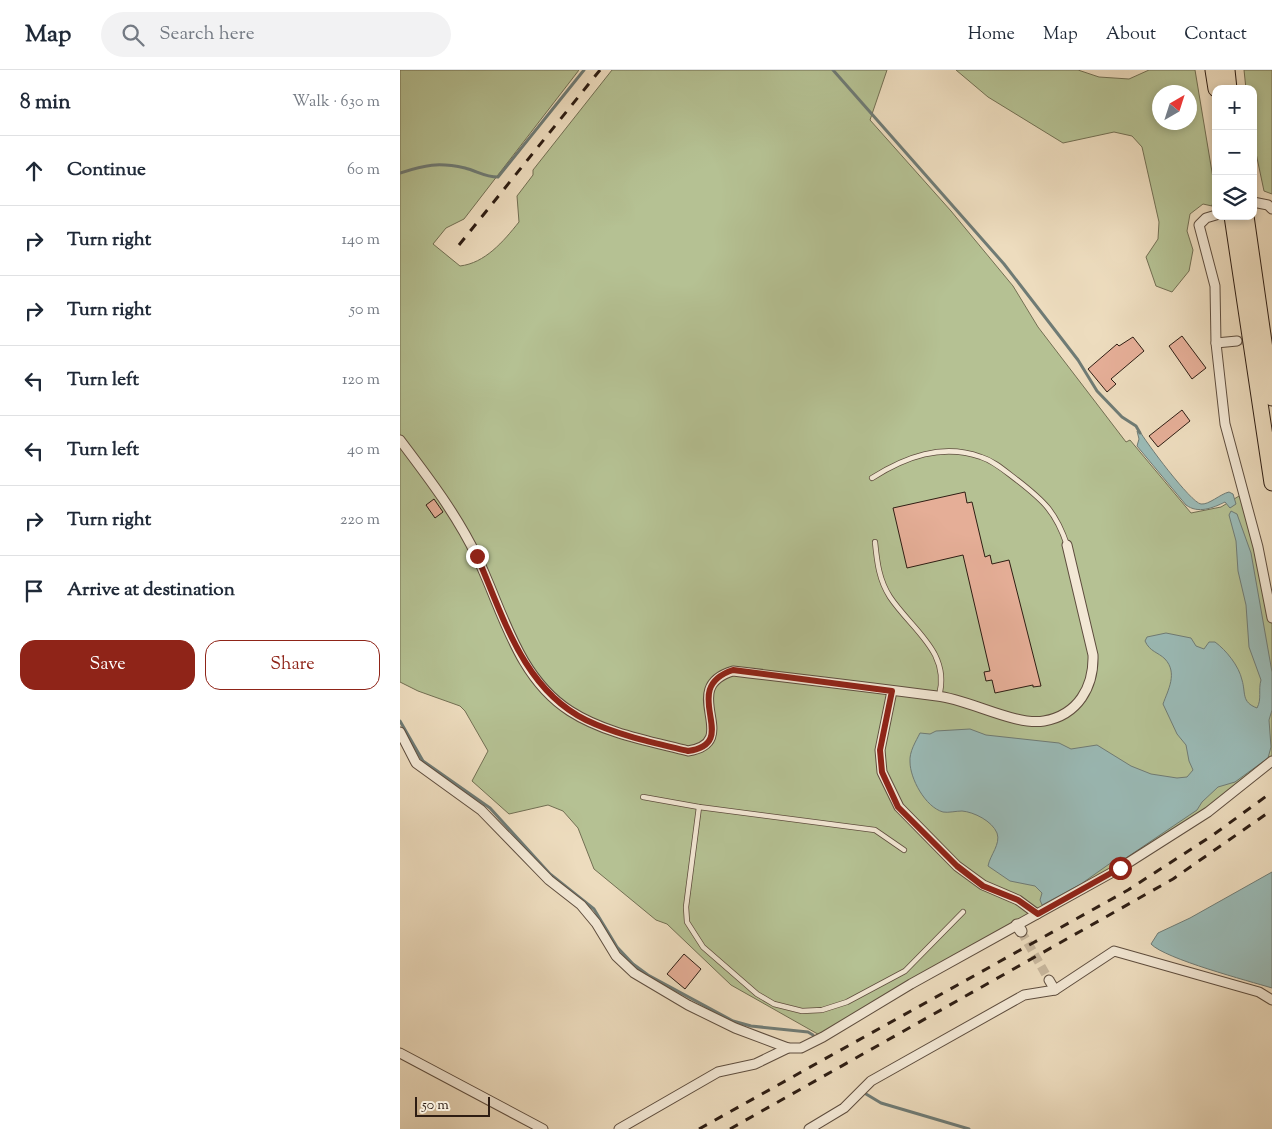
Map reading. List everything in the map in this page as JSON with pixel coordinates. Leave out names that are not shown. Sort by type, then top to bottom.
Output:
[{"type":"highway","points":[[1213,70],[1215,85]]},
{"type":"highway","points":[[1227,70],[1229,85]]},
{"type":"highway","points":[[1233,220],[1272,483]]},
{"type":"highway","points":[[1247,220],[1272,398]]},
{"type":"street","points":[[1257,203],[1268,205],[1272,209]]},
{"type":"street","points":[[1212,216],[1206,218],[1199,225],[1215,286],[1216,343],[1224,424],[1258,547],[1272,618]]},
{"type":"street","points":[[1216,343],[1237,341]]},
{"type":"street","points":[[400,440],[447,504],[477,556],[514,644],[527,666],[552,696],[569,710],[602,727],[688,751],[698,750],[709,741],[713,728],[708,695],[711,683],[720,675],[733,670],[938,696],[1024,720],[1043,721],[1062,715],[1075,706],[1090,686],[1094,673],[1093,655],[1068,545]]},
{"type":"street","points":[[892,691],[880,750],[882,772],[898,807],[957,866],[983,886],[1018,900],[1038,914]]},
{"type":"street","points":[[400,732],[408,751],[416,763],[481,810],[549,880],[581,905],[596,923],[616,956],[634,973],[688,1005],[742,1030],[788,1048],[801,1048],[1019,928],[1038,914],[1120,868],[1208,812],[1272,761]]},
{"type":"street","points":[[809,1129],[844,1108],[871,1081],[973,1022],[1024,996],[1055,990],[1114,951],[1259,992],[1272,1000]]},
{"type":"street","points":[[1049,980],[1055,990]]},
{"type":"street","points":[[619,1129],[718,1072],[755,1064],[788,1048]]},
{"type":"street","points":[[400,1053],[543,1129]]},
{"type":"lane","points":[[872,478],[911,457],[931,452],[951,452],[981,457],[994,463],[1050,507],[1059,522],[1068,545]]},
{"type":"lane","points":[[875,542],[882,582],[890,597],[938,658],[942,671],[938,696]]},
{"type":"lane","points":[[642,798],[875,830],[904,850]]},
{"type":"lane","points":[[699,807],[686,907],[687,922],[703,947],[757,994],[774,1004],[802,1011],[822,1010],[847,1002],[905,971],[963,912]]},
{"type":"green space","points":[[400,70],[579,70],[464,219],[446,228],[433,244],[460,266],[478,261],[485,256],[507,237],[519,222],[517,196],[533,175],[533,170],[612,70],[887,70],[870,120],[951,211],[1013,286],[1038,327],[1126,442],[1130,440],[1191,513],[1221,507],[1244,493],[1272,618],[1272,761],[1208,812],[823,1037],[731,985],[667,924],[656,920],[594,869],[578,828],[563,811],[548,805],[509,814],[472,781],[488,751],[465,711],[460,706],[418,691],[400,682]]},
{"type":"green space","points":[[956,70],[1078,70],[1099,77],[1129,79],[1149,70],[1195,70],[1212,172],[1212,206],[1203,204],[1190,214],[1187,231],[1193,250],[1189,271],[1172,292],[1156,286],[1146,257],[1158,239],[1159,222],[1142,147],[1132,136],[1114,132],[1063,143],[988,97]]},
{"type":"green space","points":[[1244,70],[1272,70],[1272,194],[1264,191],[1257,158],[1257,85],[1246,85]]},
{"type":"water","points":[[1139,430],[1168,471],[1196,501],[1204,504],[1229,492],[1233,494],[1236,504],[1230,508],[1225,502],[1200,510],[1186,505],[1137,446],[1139,439],[1137,431]]},
{"type":"water","points":[[1231,511],[1237,514],[1251,553],[1272,672],[1272,710],[1269,720],[1271,747],[1268,758],[1235,782],[1218,787],[1202,802],[1197,810],[1126,858],[1120,857],[1081,884],[1042,905],[1040,900],[1042,893],[1035,886],[1010,881],[988,866],[998,841],[997,833],[991,825],[977,815],[967,812],[943,812],[936,809],[925,798],[916,784],[911,769],[911,754],[915,743],[920,733],[930,734],[936,731],[970,729],[986,735],[1059,743],[1071,749],[1097,745],[1131,766],[1151,774],[1177,778],[1187,777],[1193,770],[1186,745],[1177,734],[1163,704],[1171,681],[1171,670],[1165,659],[1152,650],[1145,641],[1147,637],[1166,633],[1191,638],[1196,646],[1204,649],[1209,642],[1215,642],[1228,654],[1235,664],[1240,675],[1246,700],[1257,708],[1261,680],[1249,647],[1246,605],[1238,571],[1236,541],[1229,515]]},
{"type":"water","points":[[1272,872],[1272,988],[1189,963],[1159,950],[1151,944],[1158,933],[1190,918]]},
{"type":"building","points":[[1182,336],[1206,368],[1192,379],[1169,346]]},
{"type":"building","points":[[1133,337],[1144,351],[1111,379],[1116,384],[1107,392],[1088,369],[1117,344],[1119,346]]},
{"type":"building","points":[[1182,410],[1190,421],[1158,447],[1149,436]]},
{"type":"building","points":[[965,492],[967,503],[972,502],[985,557],[990,555],[992,564],[1009,560],[1041,686],[1033,687],[1033,685],[995,693],[992,680],[986,681],[984,672],[990,671],[963,555],[907,568],[893,508]]},
{"type":"building","points":[[434,499],[443,512],[435,518],[426,505]]},
{"type":"building","points":[[684,954],[701,969],[685,989],[667,974]]},
{"type":"waterway","points":[[400,173],[424,166],[447,165],[498,177],[584,70]]},
{"type":"waterway","points":[[833,70],[1004,264],[1078,360],[1097,391],[1122,417],[1136,426],[1140,433]]},
{"type":"waterway","points":[[400,721],[423,761],[490,808],[550,874],[594,909],[617,947],[633,964],[648,975],[733,1021],[751,1026],[808,1032],[813,1035]]},
{"type":"waterway","points":[[866,1094],[881,1103],[969,1129]]},
{"type":"tunnel","points":[[1237,341],[1272,337]]},
{"type":"tunnel","points":[[1021,931],[1049,980]]},
{"type":"railway","points":[[459,245],[600,70]]},
{"type":"railway","points":[[699,1129],[1128,890],[1213,835],[1272,792]]},
{"type":"railway","points":[[730,1129],[1173,879],[1272,810]]},
{"type":"route","points":[[477,556],[514,644],[527,666],[538,682],[552,696],[569,710],[586,720],[602,727],[688,751],[698,750],[709,741],[713,728],[708,695],[711,683],[720,675],[733,670],[892,691],[880,750],[882,772],[898,807],[957,866],[983,886],[1018,900],[1038,914],[1120,868]]}]
